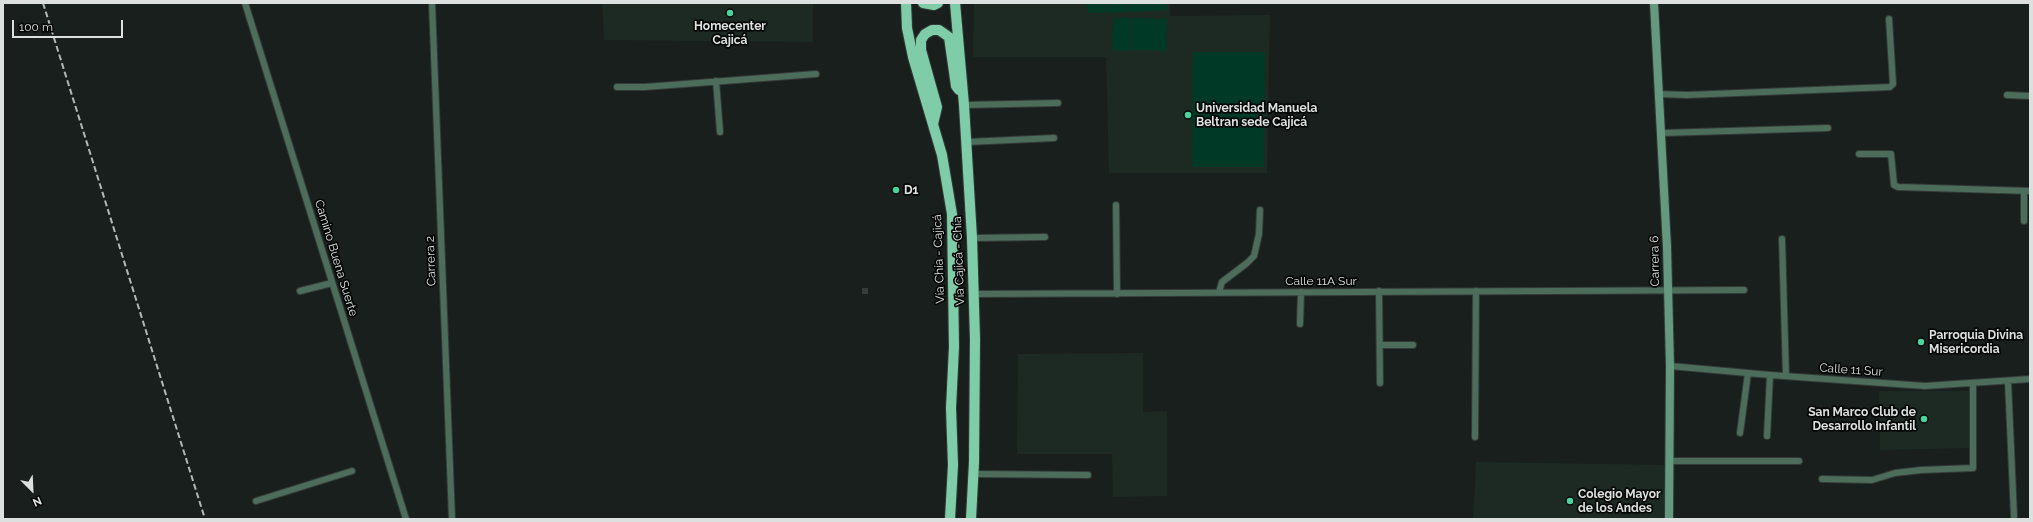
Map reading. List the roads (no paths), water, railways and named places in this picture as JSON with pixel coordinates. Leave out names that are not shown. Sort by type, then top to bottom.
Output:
[{"type":"highway","name":"Vía Chía - Cajicá","points":[[906,3],[907,28],[913,57],[942,155],[952,214],[954,347],[951,408],[953,465],[950,519]]},
{"type":"highway","points":[[923,3],[934,5],[938,3]]},
{"type":"highway","name":"Vía Cajicá - Chía","points":[[955,3],[967,142],[974,294],[974,474],[971,519]]},
{"type":"highway","points":[[933,126],[937,108],[921,50],[921,40],[925,34],[932,30],[938,30],[949,37],[956,86],[964,100]]},
{"type":"main road","name":"Carrera 6","points":[[1654,3],[1658,94],[1662,133],[1668,291],[1670,366],[1669,519]]},
{"type":"street","name":"Camino Buena Suerte","points":[[245,3],[406,519]]},
{"type":"street","name":"Carrera 2","points":[[432,3],[452,519]]},
{"type":"street","points":[[1658,94],[1687,95],[1890,87],[1893,84],[1889,19]]},
{"type":"street","points":[[617,87],[645,87],[816,74]]},
{"type":"street","points":[[716,81],[720,132]]},
{"type":"street","points":[[2007,95],[2030,96]]},
{"type":"street","points":[[964,100],[1058,103]]},
{"type":"street","points":[[1662,133],[1828,128]]},
{"type":"street","points":[[967,142],[1054,138]]},
{"type":"street","points":[[1859,154],[1891,154],[1894,185],[1898,187],[2027,191],[2024,221]]},
{"type":"street","points":[[1116,205],[1117,294]]},
{"type":"street","points":[[1219,292],[1222,282],[1254,256],[1259,234],[1260,210]]},
{"type":"street","points":[[972,238],[1045,238]]},
{"type":"street","points":[[1782,239],[1786,376]]},
{"type":"street","points":[[300,291],[332,283]]},
{"type":"street","name":"Calle 11A Sur","points":[[974,294],[1744,290]]},
{"type":"street","points":[[1379,291],[1380,383]]},
{"type":"street","points":[[1475,437],[1476,291]]},
{"type":"street","points":[[1300,324],[1301,292]]},
{"type":"street","points":[[1380,345],[1412,345]]},
{"type":"street","name":"Calle 11 Sur","points":[[1670,366],[1770,376],[1925,386],[2030,379]]},
{"type":"street","points":[[1740,433],[1748,373]]},
{"type":"street","points":[[1767,436],[1770,376]]},
{"type":"street","points":[[2008,381],[2014,516]]},
{"type":"street","points":[[1822,479],[1872,480],[1895,473],[1921,470],[1973,468],[1973,383]]},
{"type":"street","points":[[1670,461],[1799,462]]},
{"type":"street","points":[[256,501],[352,471]]},
{"type":"street","points":[[974,474],[1088,475]]},
{"type":"tunnel","points":[[862,291],[869,291]]},
{"type":"railway","points":[[43,3],[205,519]]},
{"type":"place","name":"Homecenter Cajicá","points":[[730,13]]},
{"type":"place","name":"Universidad Manuela Beltran sede Cajicá","points":[[1188,115]]},
{"type":"place","name":"D1","points":[[896,190]]},
{"type":"place","name":"Parroquia Divina Misericordia","points":[[1921,342]]},
{"type":"place","name":"San Marco Club de Desarrollo Infantil","points":[[1924,419]]},
{"type":"place","name":"Colegio Mayor de los Andes","points":[[1570,501]]}]
